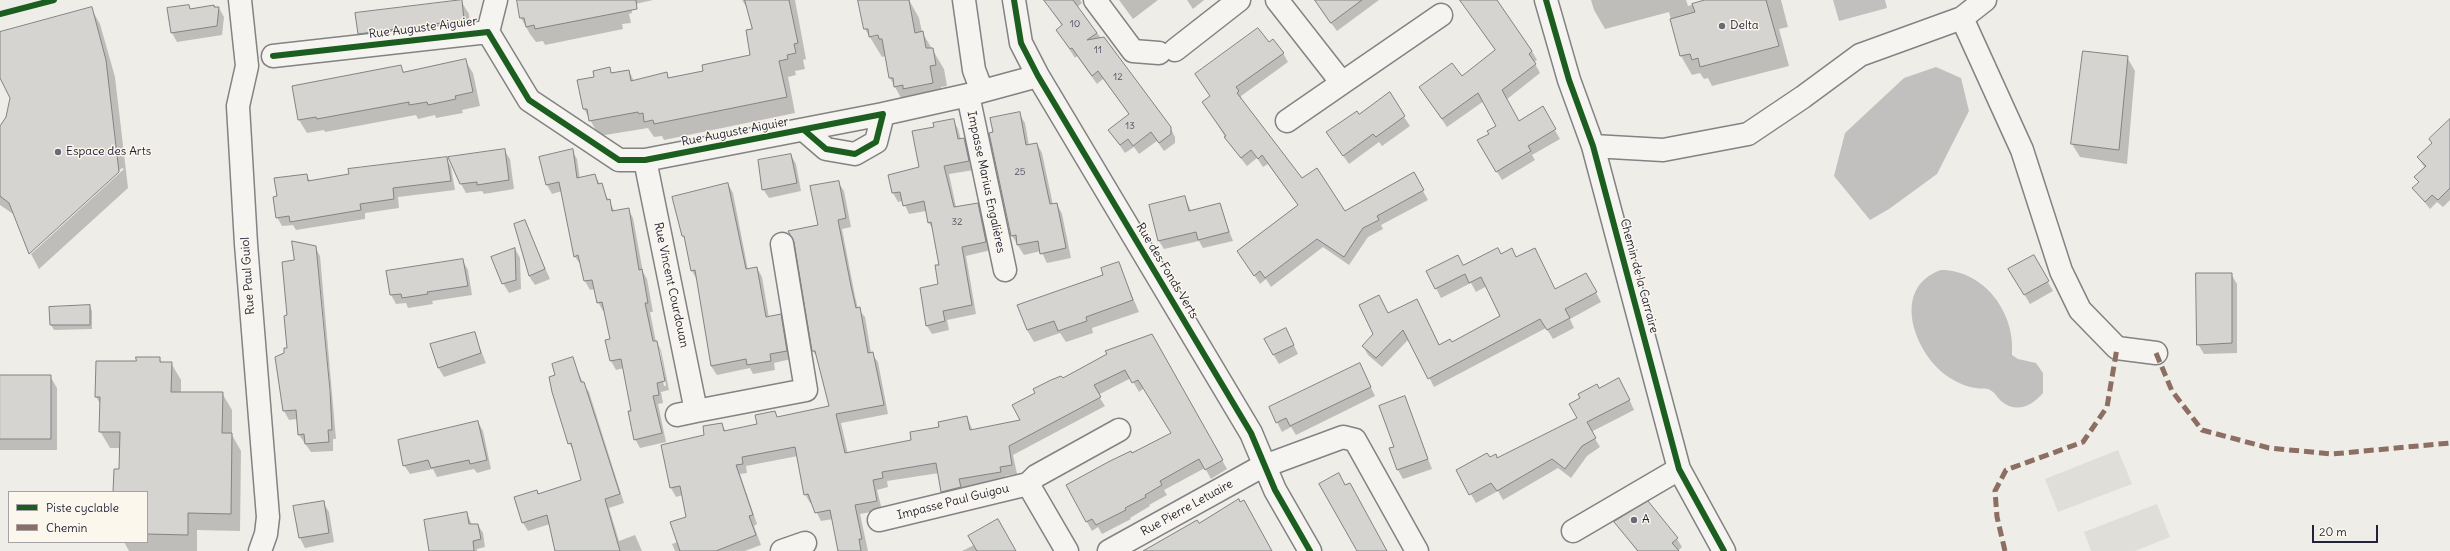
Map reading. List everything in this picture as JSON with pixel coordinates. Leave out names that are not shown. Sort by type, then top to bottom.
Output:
[{"type":"street","name":"Rue Paul Guiol","points":[[240,0],[247,66],[238,106],[246,244],[268,517],[266,534],[260,551]]},
{"type":"street","points":[[488,32],[496,0]]},
{"type":"street","name":"Impasse Marius Engalières","points":[[964,0],[974,70],[975,93],[1005,270]]},
{"type":"street","name":"Rue des Fonds Verts","points":[[1014,0],[1021,42],[1038,76],[1250,433],[1266,466],[1275,490],[1310,551]]},
{"type":"street","points":[[1095,0],[1133,51],[1167,51],[1239,0]]},
{"type":"street","points":[[1277,0],[1342,82]]},
{"type":"street","name":"Chemin de la Carraire","points":[[1546,0],[1569,80],[1593,146],[1679,469],[1724,551]]},
{"type":"street","points":[[1593,146],[1663,150],[1748,134],[1803,97],[1860,55],[1962,18],[1985,0]]},
{"type":"street","points":[[1287,121],[1441,15]]},
{"type":"street","points":[[1962,18],[2022,150],[2060,271],[2080,310],[2117,348],[2156,353]]},
{"type":"street","name":"Rue Auguste Aiguier","points":[[273,56],[488,32],[529,100],[619,160],[645,160],[804,130],[975,93],[1038,76]]},
{"type":"street","name":"Rue Auguste Aiguier","points":[[804,130],[826,149],[855,154],[876,142],[883,114]]},
{"type":"street","name":"Rue Vincent Courdouan","points":[[645,160],[687,413],[806,390],[782,244]]},
{"type":"street","points":[[1067,551],[1028,484],[1036,476],[1119,430]]},
{"type":"street","name":"Rue Pierre Letuaire","points":[[1109,551],[1266,466],[1343,437],[1355,440],[1417,551]]},
{"type":"street","points":[[1573,531],[1679,469]]},
{"type":"street","name":"Impasse Paul Guigou","points":[[879,520],[1028,484]]},
{"type":"street","points":[[782,551],[805,543]]},
{"type":"shaded area","points":[[1833,0],[1885,0],[1887,8],[1839,21]]},
{"type":"shaded area","points":[[1936,67],[1961,78],[1969,111],[1937,174],[1889,209],[1870,220],[1834,176],[1845,133],[1904,78]]},
{"type":"shaded area","points":[[1941,270],[1957,272],[1971,277],[1994,297],[2003,310],[2009,324],[2012,339],[2012,355],[2018,359],[2036,363],[2043,373],[2043,393],[2034,402],[2018,408],[2007,405],[1990,390],[1969,387],[1950,378],[1937,368],[1927,354],[1918,339],[1913,322],[1912,306],[1916,291],[1925,279]]},
{"type":"shaded area","points":[[2118,450],[2132,484],[2058,512],[2045,479]]},
{"type":"shaded area","points":[[2157,504],[2170,537],[2135,551],[2091,551],[2084,532]]},
{"type":"building","points":[[462,0],[464,20],[358,34],[355,13]]},
{"type":"building","points":[[517,0],[636,0],[637,9],[535,29],[534,25],[526,27],[524,18],[520,18]]},
{"type":"building","points":[[745,0],[789,0],[798,43],[794,44],[796,53],[787,55],[788,59],[779,61],[787,97],[654,124],[653,120],[644,122],[643,113],[639,114],[638,112],[589,121],[587,109],[583,109],[577,80],[594,77],[593,71],[610,67],[611,73],[629,70],[631,81],[667,72],[668,78],[703,71],[702,65],[750,55],[746,30],[752,29]]},
{"type":"building","points":[[858,0],[909,0],[915,33],[923,31],[926,48],[933,48],[936,65],[930,66],[933,83],[903,89],[903,85],[894,87],[893,78],[889,78],[882,39],[879,39],[878,35],[869,37],[868,29],[864,29]]},
{"type":"building","points":[[1044,0],[1073,0],[1097,33],[1087,40],[1104,37],[1171,127],[1171,134],[1159,143],[1151,132],[1133,146],[1128,139],[1120,145],[1108,130],[1129,114],[1098,71],[1092,76],[1072,48],[1070,49],[1056,30],[1062,25]]},
{"type":"building","points":[[1315,0],[1362,0],[1331,23]]},
{"type":"building","points":[[1460,0],[1497,0],[1532,51],[1529,54],[1536,64],[1502,90],[1519,121],[1543,106],[1556,129],[1528,146],[1531,151],[1496,172],[1477,140],[1489,134],[1487,131],[1496,126],[1478,93],[1442,119],[1419,87],[1452,63],[1462,76],[1495,50]]},
{"type":"building","name":"Delta","points":[[1705,0],[1766,0],[1779,46],[1700,67],[1698,58],[1692,60],[1690,54],[1680,56],[1670,19],[1695,12],[1692,4]]},
{"type":"building","points":[[189,5],[190,9],[214,5],[214,7],[219,7],[217,26],[171,33],[167,8]]},
{"type":"building","name":"Espace des Arts","points":[[92,7],[106,60],[119,172],[29,254],[9,203],[0,196],[0,126],[6,117],[10,98],[0,78],[0,32]]},
{"type":"building","points":[[1258,28],[1269,42],[1273,39],[1284,53],[1236,87],[1239,91],[1237,93],[1302,178],[1317,168],[1345,211],[1414,172],[1424,190],[1377,216],[1379,220],[1363,228],[1344,257],[1317,239],[1265,278],[1260,271],[1254,276],[1237,251],[1298,205],[1262,155],[1258,159],[1251,150],[1241,158],[1224,137],[1226,136],[1202,102],[1210,96],[1195,74]]},
{"type":"building","points":[[2083,51],[2128,56],[2119,150],[2071,144]]},
{"type":"building","points":[[466,59],[473,92],[455,96],[456,99],[428,105],[427,102],[409,105],[409,102],[317,119],[316,117],[298,120],[292,86],[401,65],[403,72]]},
{"type":"building","points":[[1390,92],[1405,116],[1376,137],[1373,134],[1343,156],[1326,132],[1357,111],[1359,114]]},
{"type":"building","points":[[1020,112],[1026,145],[1037,143],[1050,204],[1057,203],[1066,248],[1040,254],[1038,241],[1017,245],[1016,235],[1011,236],[989,133],[993,132],[990,118]]},
{"type":"building","points":[[954,119],[958,139],[964,138],[969,161],[944,166],[954,207],[978,203],[986,242],[962,247],[972,305],[943,311],[945,321],[926,326],[920,288],[938,284],[935,265],[939,265],[931,222],[928,223],[924,201],[903,206],[900,192],[892,193],[888,175],[919,167],[912,131],[934,127],[933,123]]},
{"type":"building","points":[[2450,119],[2450,188],[2438,200],[2432,195],[2425,202],[2412,188],[2419,182],[2414,177],[2426,166],[2417,157],[2432,143],[2429,139]]},
{"type":"building","points":[[505,149],[509,180],[477,185],[477,182],[460,184],[448,157]]},
{"type":"building","points":[[573,149],[577,178],[595,174],[598,184],[602,183],[607,200],[610,199],[612,211],[629,208],[639,270],[642,269],[648,303],[645,303],[653,341],[657,341],[665,381],[657,383],[659,395],[653,396],[662,433],[634,440],[628,411],[631,411],[621,359],[610,361],[605,340],[610,339],[602,302],[597,303],[592,280],[584,281],[578,255],[574,257],[559,182],[546,185],[539,157]]},
{"type":"building","points":[[791,154],[797,183],[762,190],[758,160]]},
{"type":"building","points":[[447,157],[451,181],[393,188],[394,199],[360,204],[361,210],[290,222],[289,216],[276,218],[273,197],[277,196],[274,178],[307,174],[308,181],[349,174],[348,169]]},
{"type":"building","points":[[839,181],[846,218],[838,220],[851,286],[856,308],[860,307],[868,353],[873,352],[884,405],[836,414],[845,453],[911,440],[910,432],[939,427],[938,422],[967,416],[970,430],[1020,420],[1012,405],[1035,393],[1033,389],[1061,376],[1063,378],[1107,354],[1105,351],[1152,334],[1223,460],[1205,470],[1199,459],[1160,481],[1162,485],[1145,495],[1146,497],[1125,508],[1126,510],[1096,525],[1092,519],[1086,522],[1066,485],[1110,461],[1131,451],[1132,453],[1171,433],[1138,380],[1132,383],[1125,370],[1094,385],[1101,397],[1009,446],[1012,465],[1000,467],[1001,472],[959,479],[961,487],[941,492],[936,463],[882,472],[883,478],[873,480],[877,501],[855,505],[862,539],[859,539],[861,551],[838,551],[830,510],[815,513],[808,494],[804,495],[795,447],[742,457],[743,464],[736,465],[753,515],[749,516],[756,535],[716,551],[680,551],[670,522],[686,517],[680,486],[670,488],[661,445],[704,435],[703,426],[722,423],[724,431],[757,424],[755,415],[775,411],[777,417],[829,406],[815,351],[812,351],[794,242],[788,231],[818,225],[810,186]]},
{"type":"building","points":[[728,183],[746,269],[757,267],[766,317],[781,314],[787,351],[770,354],[771,361],[747,365],[746,359],[711,366],[695,270],[691,271],[684,236],[682,236],[672,197]]},
{"type":"building","points":[[1185,196],[1189,211],[1220,203],[1229,232],[1198,240],[1196,232],[1158,241],[1149,205]]},
{"type":"building","points":[[525,220],[545,269],[529,276],[514,224]]},
{"type":"building","points":[[292,241],[316,246],[330,390],[332,430],[328,430],[329,442],[305,444],[304,434],[298,435],[296,410],[283,411],[275,357],[284,353],[284,348],[287,348],[284,316],[287,315],[282,262],[294,260]]},
{"type":"building","points":[[515,248],[516,280],[502,284],[491,257]]},
{"type":"building","points":[[1498,248],[1501,254],[1512,248],[1516,257],[1535,248],[1555,289],[1586,273],[1597,292],[1565,309],[1570,318],[1547,330],[1540,319],[1428,379],[1403,330],[1376,358],[1362,346],[1373,334],[1359,305],[1379,295],[1388,313],[1417,299],[1439,345],[1450,339],[1452,342],[1500,316],[1481,277],[1469,283],[1465,274],[1435,289],[1426,271],[1458,255],[1463,265]]},
{"type":"building","points":[[2034,255],[2049,281],[2024,295],[2008,269]]},
{"type":"building","points":[[463,259],[468,286],[427,292],[428,294],[402,298],[401,294],[390,295],[386,271]]},
{"type":"building","points":[[1119,262],[1133,300],[1086,317],[1087,321],[1058,331],[1054,321],[1027,330],[1017,305],[1103,275],[1101,268]]},
{"type":"building","points":[[2196,273],[2232,273],[2232,343],[2197,345]]},
{"type":"building","points":[[90,305],[90,325],[50,325],[49,307]]},
{"type":"building","points":[[1286,328],[1294,345],[1273,355],[1264,339]]},
{"type":"building","points":[[475,332],[481,353],[438,368],[430,344]]},
{"type":"building","points":[[136,357],[160,357],[160,362],[172,362],[171,392],[223,392],[222,433],[232,433],[231,514],[188,513],[188,535],[148,534],[148,491],[113,491],[114,469],[119,469],[120,432],[99,432],[100,397],[95,397],[96,361],[136,361]]},
{"type":"building","points":[[573,357],[581,382],[584,382],[620,494],[605,499],[620,551],[555,551],[547,515],[522,523],[514,497],[537,490],[538,494],[581,480],[571,443],[568,444],[552,392],[549,377],[555,375],[552,364]]},
{"type":"building","points":[[1360,363],[1371,387],[1290,426],[1286,418],[1276,423],[1269,407]]},
{"type":"building","points":[[0,375],[51,375],[51,439],[0,439]]},
{"type":"building","points":[[1619,378],[1630,400],[1587,422],[1596,438],[1582,446],[1565,469],[1552,459],[1497,491],[1491,483],[1469,495],[1456,470],[1487,453],[1490,457],[1496,454],[1497,458],[1577,418],[1569,404],[1580,398],[1578,394],[1597,384],[1599,388]]},
{"type":"building","points":[[1405,396],[1428,459],[1397,470],[1389,448],[1394,447],[1379,406]]},
{"type":"building","points":[[478,421],[487,460],[470,464],[469,460],[431,468],[428,460],[403,466],[398,440]]},
{"type":"building","points":[[1339,473],[1345,485],[1350,483],[1387,551],[1357,551],[1319,484]]},
{"type":"building","points":[[1239,499],[1240,502],[1244,500],[1272,551],[1143,551],[1197,520],[1199,523]]},
{"type":"building","points":[[324,501],[329,533],[299,538],[293,506]]},
{"type":"building","name":"A","points":[[1648,501],[1678,538],[1672,543],[1679,551],[1638,551],[1614,522]]},
{"type":"building","points":[[467,512],[469,524],[478,524],[481,539],[473,541],[474,551],[429,551],[424,520]]},
{"type":"building","points":[[998,519],[1016,551],[977,551],[968,536]]},
{"type":"marked path","points":[[2005,551],[1997,517],[1995,491],[2006,470],[2083,442],[2107,407],[2117,348]]},
{"type":"marked path","points":[[2156,353],[2172,391],[2202,430],[2269,448],[2332,454],[2450,443]]},
{"type":"cycle path","points":[[0,14],[54,0]]},
{"type":"cycle path","points":[[1014,0],[1021,43],[1038,76],[1251,433],[1275,490],[1310,551]]},
{"type":"cycle path","points":[[1546,0],[1569,80],[1593,146],[1679,469],[1724,551]]},
{"type":"cycle path","points":[[273,56],[488,32],[529,100],[619,160],[645,160],[883,114],[876,142],[855,154],[826,149],[804,130]]},
{"type":"place","name":"Delta","points":[[1722,26]]},
{"type":"place","name":"Espace des Arts","points":[[58,152]]},
{"type":"place","name":"A","points":[[1634,520]]}]
